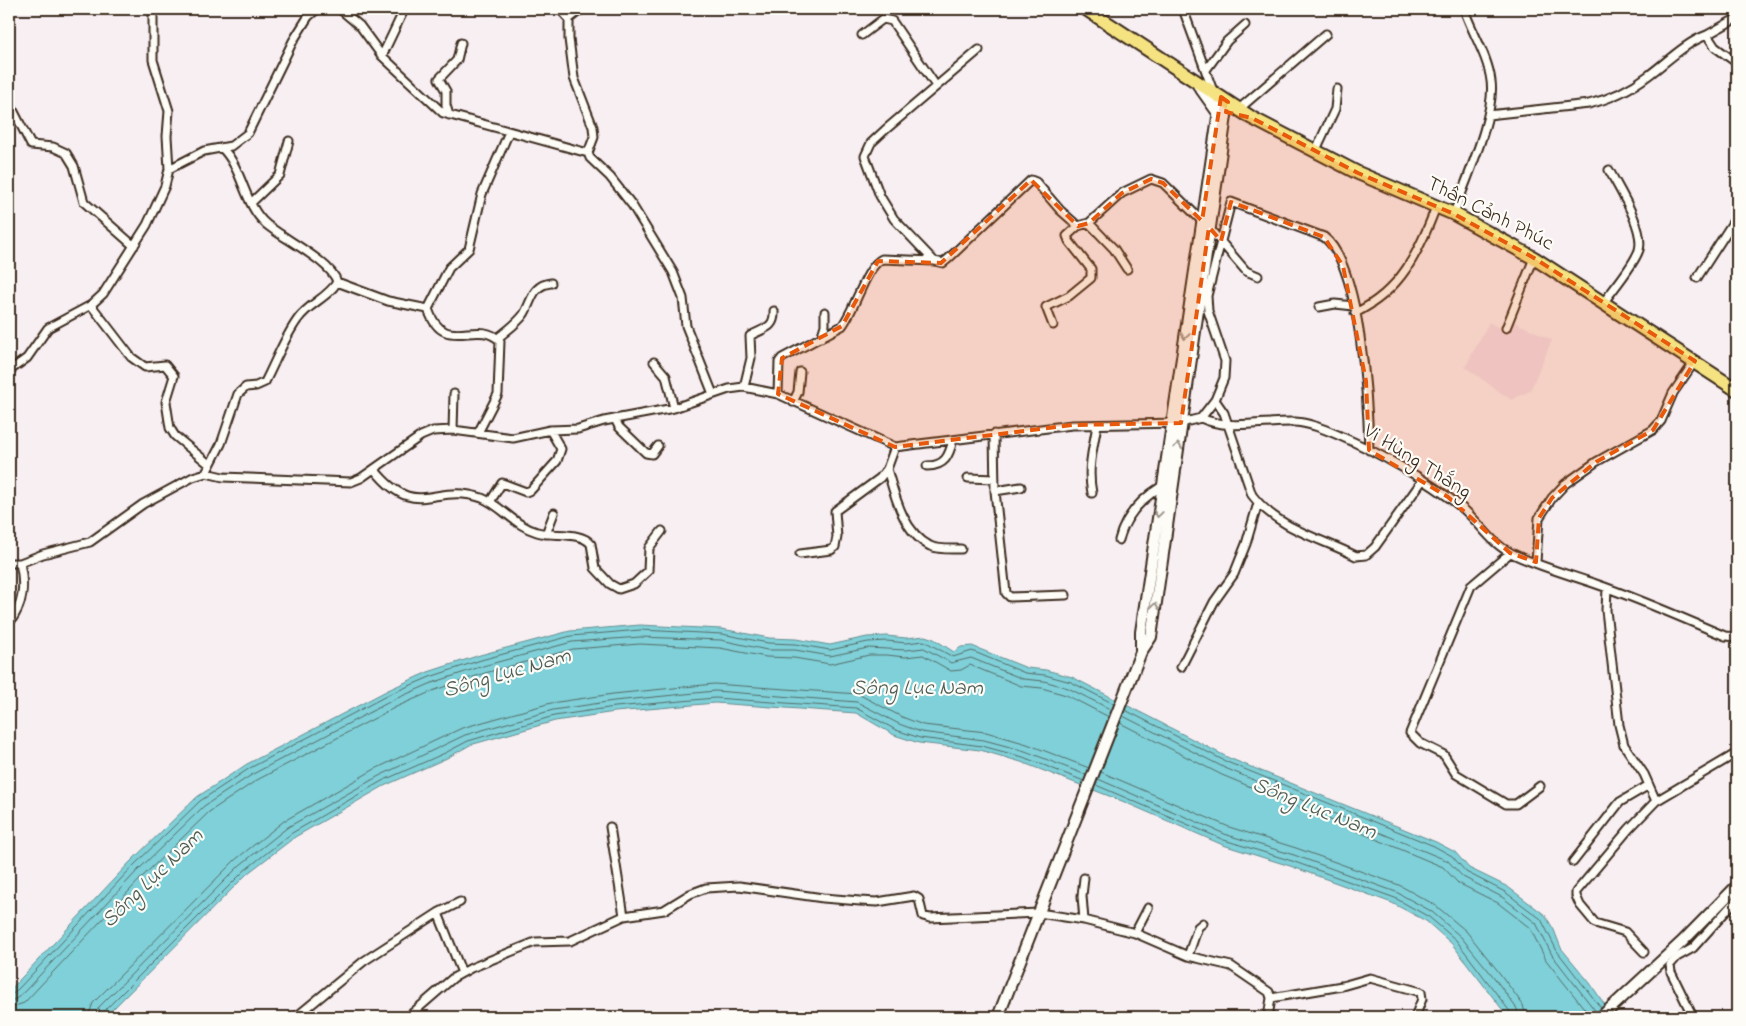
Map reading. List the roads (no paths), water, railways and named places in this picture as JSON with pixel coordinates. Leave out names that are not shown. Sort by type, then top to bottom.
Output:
[{"type":"highway","name":"Thân Cảnh Phúc","points":[[1086,9],[1252,118],[1315,153],[1454,214],[1534,258],[1737,390]]},
{"type":"street","points":[[9,371],[27,358],[48,328],[91,305],[103,294],[147,225],[164,186],[169,169],[167,136],[169,111],[153,60],[154,9]]},
{"type":"street","points":[[169,169],[204,150],[222,148],[240,141],[252,128],[266,94],[281,69],[293,41],[308,17],[317,9]]},
{"type":"street","points":[[340,9],[360,26],[382,56],[427,100],[449,114],[588,153],[594,164],[610,177],[632,205],[673,272],[683,298],[686,326],[713,394]]},
{"type":"street","points":[[560,9],[569,19],[569,39],[574,78],[593,128],[594,136],[588,153]]},
{"type":"street","points":[[569,19],[582,9]]},
{"type":"street","points":[[998,1017],[1141,652],[1151,637],[1176,423],[1221,115],[1221,97],[1206,70],[1184,9]]},
{"type":"street","points":[[1454,214],[1488,115],[1491,80],[1464,9]]},
{"type":"street","points":[[382,56],[404,10]]},
{"type":"street","points":[[1488,115],[1589,104],[1604,100],[1648,77],[1688,45],[1737,18]]},
{"type":"street","points":[[862,36],[883,19],[892,21],[936,86]]},
{"type":"street","points":[[1206,70],[1228,41],[1245,25]]},
{"type":"street","points":[[1239,109],[1326,34]]},
{"type":"street","points":[[1708,35],[1715,47],[1737,63]]},
{"type":"street","points":[[449,114],[446,105],[446,91],[439,79],[457,60],[461,43]]},
{"type":"street","points":[[934,261],[894,219],[880,196],[866,156],[871,143],[979,50]]},
{"type":"street","points":[[1193,78],[1221,115]]},
{"type":"street","points":[[1315,153],[1335,109],[1337,89]]},
{"type":"street","points":[[9,102],[31,145],[53,147],[66,153],[74,166],[84,202],[134,246]]},
{"type":"street","points":[[1221,115],[1235,114],[1252,118]]},
{"type":"street","points":[[428,309],[449,268],[469,249],[482,194],[509,132]]},
{"type":"street","points":[[252,202],[280,175],[289,141]]},
{"type":"street","points":[[222,148],[239,173],[252,202],[266,224],[310,254],[331,272],[338,282],[388,300],[428,309]]},
{"type":"street","points":[[1604,302],[1636,256],[1640,239],[1633,217],[1609,170]]},
{"type":"street","points":[[1053,325],[1046,307],[1069,296],[1092,278],[1091,269],[1067,236],[1078,226],[1089,222],[1122,193],[1151,178],[1163,183],[1205,224],[1246,271],[1258,276]]},
{"type":"street","points":[[778,394],[779,362],[782,358],[842,326],[849,318],[871,269],[878,261],[882,259],[943,262],[1031,180],[1036,182],[1060,210],[1078,226]]},
{"type":"street","points":[[9,563],[20,563],[42,554],[90,542],[143,504],[193,477],[206,473],[223,477],[345,482],[361,478],[421,436],[433,431],[453,430],[514,438],[550,430],[578,429],[615,419],[674,408],[713,394],[744,386],[778,394],[895,446],[1072,425],[1176,423],[1201,418],[1215,400],[1224,378],[1225,361],[1208,311],[1207,296],[1231,202],[1324,237],[1343,266],[1354,309],[1366,381],[1370,450]]},
{"type":"street","points":[[1319,307],[1336,304],[1354,309],[1382,297],[1408,268],[1436,207]]},
{"type":"street","points":[[1697,278],[1737,216]]},
{"type":"street","points":[[1089,222],[1114,250],[1127,269]]},
{"type":"street","points":[[1506,328],[1534,258]]},
{"type":"street","points":[[206,473],[221,444],[238,394],[242,389],[265,382],[298,319],[315,301],[331,290],[338,282]]},
{"type":"street","points":[[498,338],[525,313],[530,298],[540,287],[543,284],[551,283]]},
{"type":"street","points":[[91,305],[131,356],[145,367],[165,365],[172,374],[174,379],[166,402],[170,428],[176,436],[209,464]]},
{"type":"street","points":[[428,309],[439,330],[447,333],[482,334],[498,338]]},
{"type":"street","points":[[744,386],[751,358],[749,338],[752,334],[770,327],[773,322],[774,310]]},
{"type":"street","points":[[822,338],[825,312]]},
{"type":"street","points":[[478,433],[498,394],[498,368],[501,345],[498,338]]},
{"type":"street","points":[[1536,562],[1539,518],[1552,498],[1565,484],[1596,462],[1654,430],[1661,420],[1673,393],[1695,361]]},
{"type":"street","points":[[654,362],[669,384],[674,408]]},
{"type":"street","points":[[793,402],[798,392],[800,372]]},
{"type":"street","points":[[453,430],[454,394]]},
{"type":"street","points":[[1215,400],[1227,424],[1252,495],[1258,503],[1284,524],[1360,557],[1375,547],[1422,481]]},
{"type":"street","name":"Vi Hùng Thắng","points":[[1201,418],[1227,424],[1297,422],[1323,428],[1370,450],[1448,497],[1466,511],[1493,541],[1510,553],[1536,562],[1549,570],[1607,588],[1725,636],[1737,638]]},
{"type":"street","points":[[615,419],[619,427],[646,453],[652,454],[658,446]]},
{"type":"street","points":[[1141,652],[1141,632],[1162,486],[1176,423]]},
{"type":"street","points":[[1092,493],[1090,461],[1097,425]]},
{"type":"street","points":[[490,502],[502,483],[529,492],[552,467],[561,449],[550,430]]},
{"type":"street","points":[[994,434],[995,490],[1006,593],[1010,597],[1066,595]]},
{"type":"street","points":[[927,466],[941,464],[946,460],[953,440]]},
{"type":"street","points":[[800,554],[831,550],[835,547],[837,537],[835,511],[864,491],[887,469],[895,446]]},
{"type":"street","points":[[374,469],[388,486],[400,495],[410,498],[460,494],[471,495],[490,502],[524,528],[546,534],[581,536],[587,540],[593,551],[596,568],[610,584],[619,589],[634,584],[648,571],[649,548],[662,531]]},
{"type":"street","points":[[887,469],[896,497],[914,533],[931,546],[961,549]]},
{"type":"street","points":[[968,478],[995,478]]},
{"type":"street","points":[[1118,540],[1126,522],[1142,500],[1162,486]]},
{"type":"street","points":[[995,490],[1021,487]]},
{"type":"street","points":[[1181,666],[1214,602],[1234,574],[1246,544],[1258,503]]},
{"type":"street","points":[[546,534],[554,513]]},
{"type":"street","points":[[1510,553],[1471,586],[1410,733],[1420,743],[1444,755],[1456,774],[1506,804],[1516,804],[1540,786]]},
{"type":"street","points":[[9,623],[14,616],[24,590],[20,563]]},
{"type":"street","points":[[1607,588],[1606,610],[1619,726],[1624,745],[1649,785],[1656,801]]},
{"type":"street","points":[[1644,952],[1625,932],[1595,923],[1576,896],[1576,892],[1629,829],[1656,801],[1737,753]]},
{"type":"street","points":[[1573,862],[1620,802],[1649,785]]},
{"type":"street","points":[[610,827],[624,916]]},
{"type":"street","points":[[1084,878],[1082,896],[1084,920]]},
{"type":"street","points":[[408,1017],[436,992],[462,973],[535,942],[570,940],[624,916],[664,910],[690,894],[722,885],[876,902],[914,896],[919,899],[923,916],[930,918],[1039,912],[1084,920],[1135,933],[1188,956],[1231,966],[1265,988],[1271,998],[1268,1017]]},
{"type":"street","points":[[1601,1017],[1682,942],[1737,886]]},
{"type":"street","points":[[1694,1017],[1671,972],[1670,965],[1674,959],[1693,948],[1737,899]]},
{"type":"street","points":[[296,1017],[364,961],[438,913],[460,902]]},
{"type":"street","points":[[1135,933],[1148,908]]},
{"type":"street","points":[[438,913],[462,973]]},
{"type":"street","points":[[1188,956],[1198,927],[1203,923]]},
{"type":"street","points":[[1271,998],[1342,986],[1370,978],[1421,992],[1422,999],[1415,1017]]},
{"type":"water","name":"Sông Lục Nam","points":[[640,625],[722,629],[769,638],[796,639],[830,645],[867,637],[887,636],[906,638],[925,636],[934,639],[954,652],[961,647],[972,646],[1027,668],[1046,670],[1072,677],[1229,758],[1436,842],[1455,852],[1469,868],[1508,887],[1545,915],[1554,930],[1561,948],[1590,983],[1613,1017],[1508,1017],[1452,944],[1426,921],[1392,903],[1290,866],[1223,845],[1122,801],[1021,762],[980,750],[919,743],[894,735],[856,713],[715,703],[615,712],[555,721],[470,745],[447,758],[384,786],[295,837],[248,873],[105,1017],[9,1017],[9,991],[130,862],[197,797],[247,764],[388,690],[428,672],[480,655],[570,631]]}]
